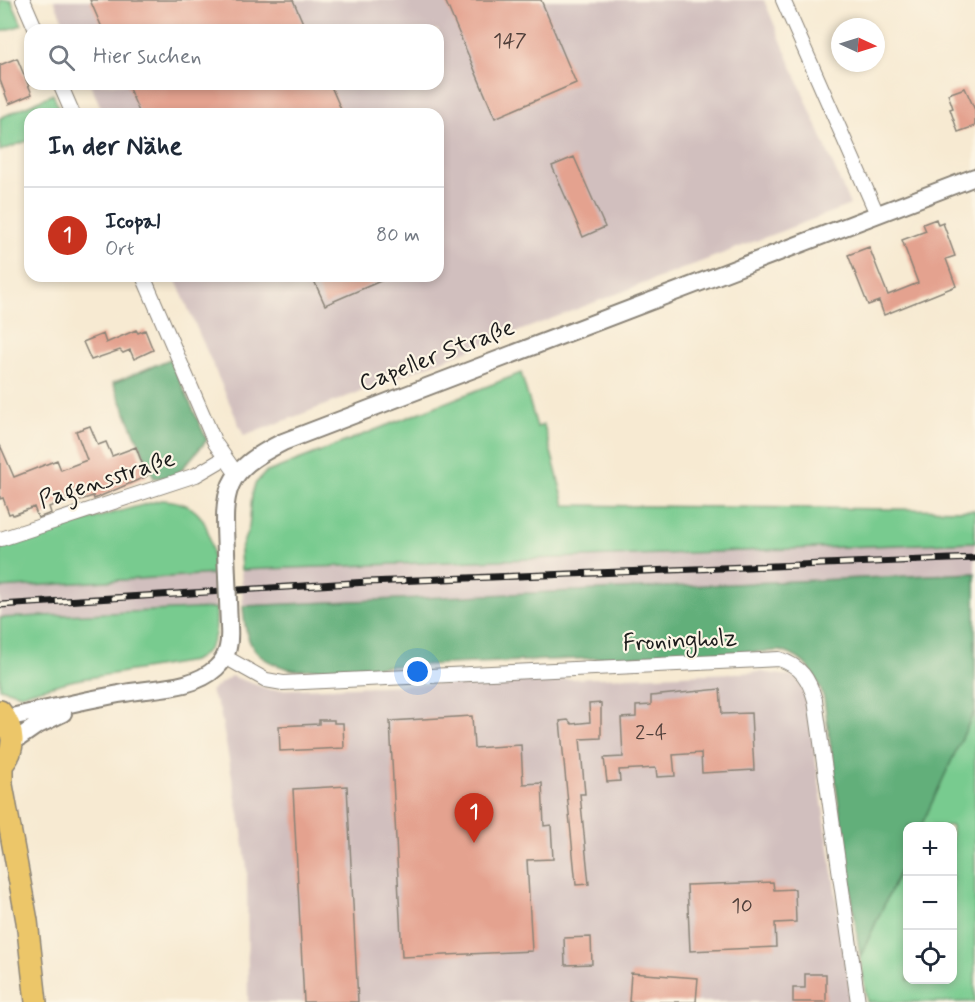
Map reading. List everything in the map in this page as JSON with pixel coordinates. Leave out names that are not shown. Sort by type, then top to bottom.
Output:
[{"type":"main road","points":[[3,714],[12,729],[13,742],[7,759],[1,766],[2,785],[27,921],[36,1002]]},
{"type":"main road","points":[[0,820],[13,846]]},
{"type":"street","points":[[23,0],[33,24]]},
{"type":"street","points":[[783,0],[877,214]]},
{"type":"street","points":[[63,90],[70,108]]},
{"type":"street","name":"Capeller Straße","points":[[225,657],[229,650],[230,626],[225,498],[236,473],[254,457],[292,438],[975,177]]},
{"type":"street","points":[[146,282],[215,442],[236,473]]},
{"type":"street","name":"Pagensstraße","points":[[1,538],[196,475],[225,458]]},
{"type":"street","points":[[3,714],[191,682],[204,677],[225,657]]},
{"type":"street","name":"Froningholz","points":[[225,657],[266,680],[283,683],[779,659],[791,662],[802,670],[810,683],[815,700],[858,1002]]},
{"type":"street","points":[[13,742],[36,726],[89,701]]},
{"type":"shaded area","points":[[54,0],[764,0],[850,205],[244,436],[177,282],[444,282],[444,108],[101,108],[93,90],[444,90],[444,24],[64,24]]},
{"type":"shaded area","points":[[975,542],[975,573],[243,606],[241,570]]},
{"type":"shaded area","points":[[214,574],[216,608],[0,618],[0,588]]},
{"type":"shaded area","points":[[762,672],[795,677],[802,686],[807,701],[852,1002],[248,1002],[247,869],[220,711],[210,691],[231,676],[271,690]]},
{"type":"green space","points":[[0,0],[11,0],[22,25],[0,32]]},
{"type":"green space","points":[[53,94],[59,108],[24,108],[24,142],[0,151],[0,118]]},
{"type":"green space","points":[[170,359],[207,440],[175,477],[154,478],[113,383]]},
{"type":"green space","points":[[521,373],[537,427],[544,425],[565,505],[975,510],[975,542],[241,570],[240,551],[249,527],[252,495],[255,484],[265,473]]},
{"type":"green space","points":[[161,500],[189,506],[198,514],[209,534],[214,574],[0,588],[0,544]]},
{"type":"green space","points":[[975,573],[975,710],[923,822],[903,822],[903,864],[860,957],[824,699],[814,674],[798,658],[781,651],[294,670],[269,662],[254,650],[246,632],[243,606]]},
{"type":"green space","points":[[216,608],[216,625],[211,646],[201,657],[193,661],[75,680],[21,694],[0,688],[0,618]]},
{"type":"green space","points":[[975,710],[975,1002],[867,1002],[860,957],[903,864],[903,984],[957,984],[957,822],[923,822]]},
{"type":"building","points":[[90,0],[293,0],[303,24],[100,24]]},
{"type":"building","points":[[445,0],[541,0],[576,83],[495,118]]},
{"type":"building","points":[[17,58],[24,75],[24,90],[30,90],[32,94],[9,104],[0,80],[0,65]]},
{"type":"building","points":[[965,88],[975,110],[975,126],[958,132],[950,109],[953,108],[948,94]]},
{"type":"building","points":[[130,90],[333,90],[340,108],[137,108]]},
{"type":"building","points":[[574,157],[605,227],[583,237],[552,166]]},
{"type":"building","points":[[936,219],[938,225],[943,223],[955,256],[946,259],[956,286],[884,315],[879,301],[868,305],[848,255],[869,247],[888,295],[918,283],[902,240],[926,231],[923,224]]},
{"type":"building","points":[[315,282],[378,282],[325,305]]},
{"type":"building","points":[[136,330],[138,333],[145,330],[153,350],[134,359],[130,350],[123,353],[120,350],[91,360],[83,342],[103,334],[106,343]]},
{"type":"building","points":[[90,426],[98,445],[106,442],[112,456],[136,447],[147,476],[94,499],[93,496],[74,502],[72,498],[49,507],[51,513],[38,518],[34,507],[13,515],[9,514],[3,498],[0,499],[0,445],[14,477],[57,460],[61,470],[87,460],[76,431]]},
{"type":"building","points":[[720,689],[722,714],[751,713],[754,770],[702,773],[701,753],[673,755],[675,776],[657,777],[656,768],[619,770],[620,781],[607,782],[604,758],[623,757],[621,718],[636,717],[636,706],[651,705],[651,696]]},
{"type":"building","points":[[601,703],[601,738],[580,739],[585,794],[580,794],[589,884],[576,885],[560,721],[568,720],[572,724],[590,722],[589,704]]},
{"type":"building","points":[[472,716],[474,748],[521,745],[523,784],[542,783],[544,826],[551,825],[553,859],[527,860],[532,951],[402,957],[390,721]]},
{"type":"building","points":[[319,720],[334,720],[334,723],[343,723],[344,748],[280,751],[279,726],[319,724]]},
{"type":"building","points":[[347,786],[358,1002],[304,1002],[293,789]]},
{"type":"building","points":[[773,882],[774,890],[795,889],[796,922],[775,923],[776,947],[690,951],[687,885]]},
{"type":"building","points":[[591,937],[592,964],[565,965],[564,938]]},
{"type":"building","points":[[631,973],[698,978],[696,1002],[629,1002]]},
{"type":"building","points":[[805,974],[826,974],[826,1002],[793,1002],[793,988],[805,988]]},
{"type":"railway","points":[[0,605],[368,582],[975,558]]},
{"type":"place","name":"Icopal","points":[[474,843]]}]
